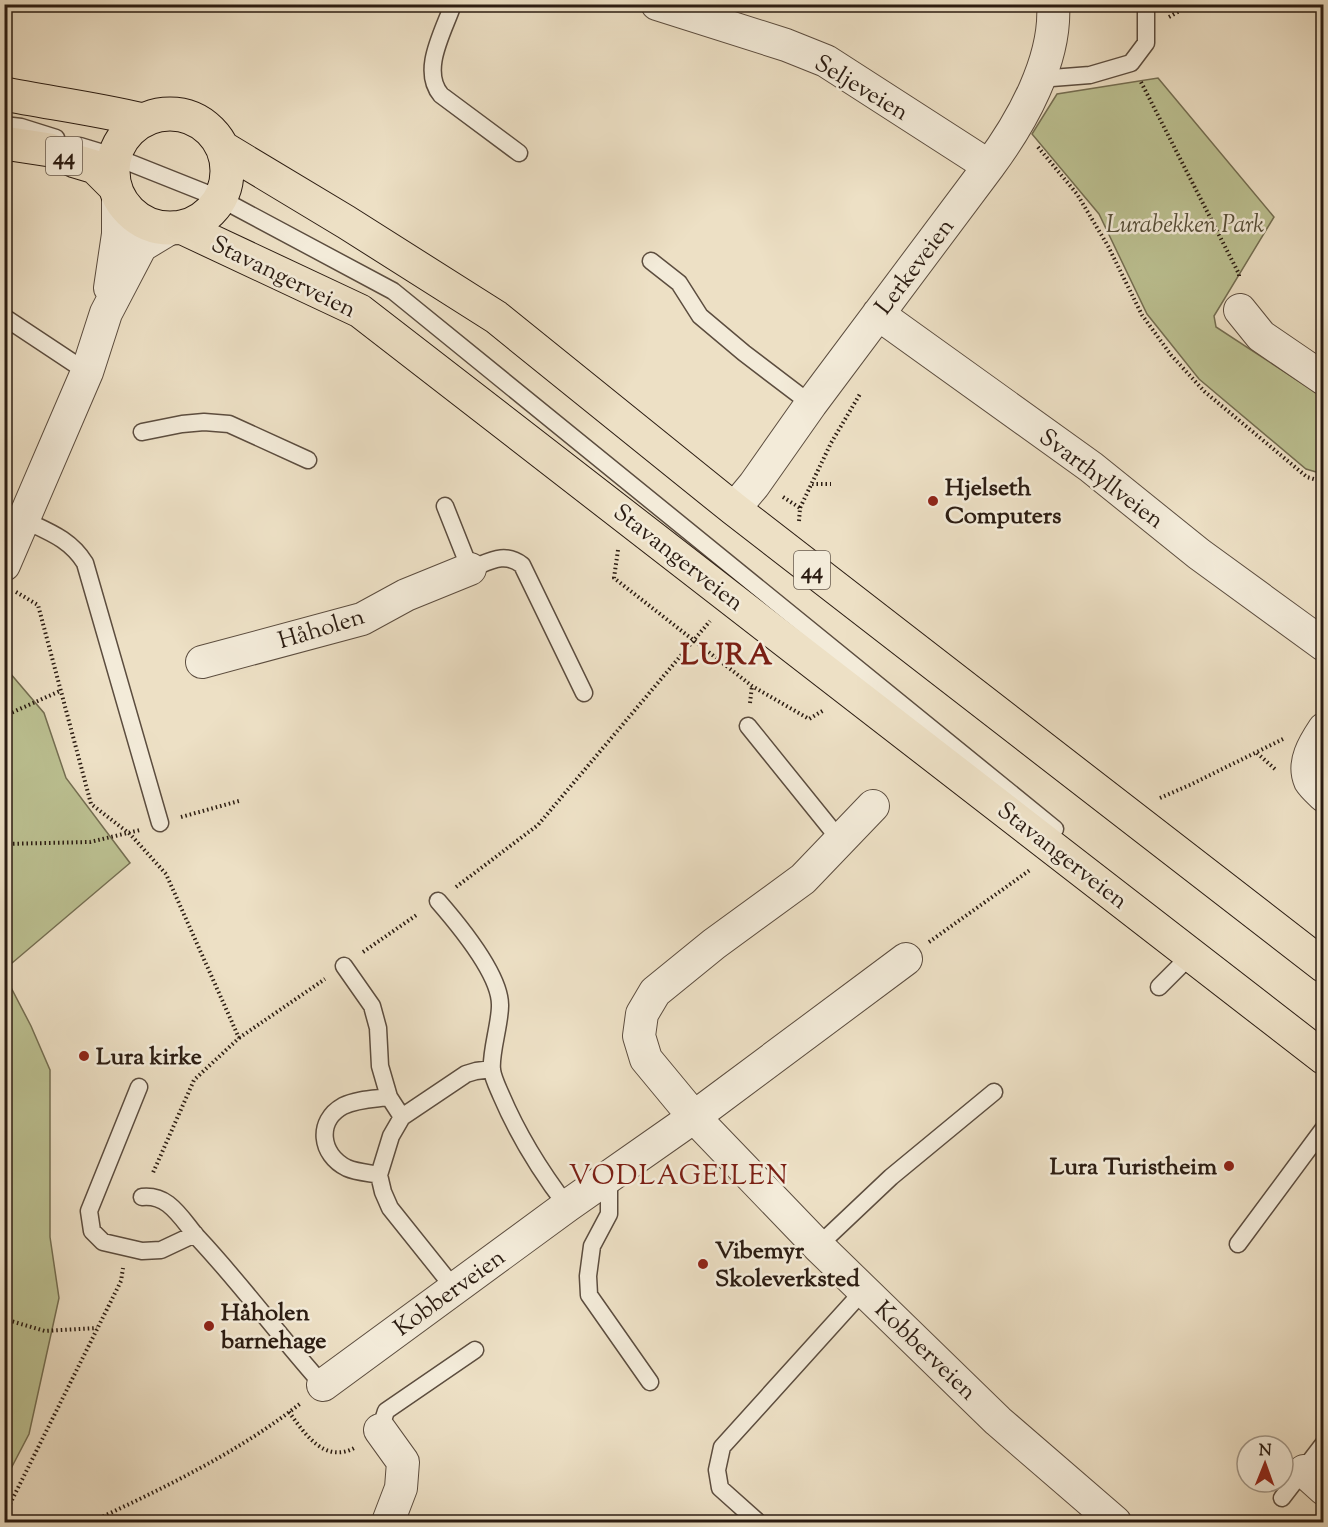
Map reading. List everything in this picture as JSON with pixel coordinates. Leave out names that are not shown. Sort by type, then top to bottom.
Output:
[{"type":"main road","name":"44","points":[[4,93],[39,101],[156,112]]},
{"type":"main road","points":[[116,180],[124,135],[156,112],[191,117],[219,136],[227,175],[220,199],[208,215],[190,225],[175,228]]},
{"type":"main road","name":"44","points":[[219,136],[346,222],[496,317],[734,509],[1323,966]]},
{"type":"main road","name":"44","points":[[4,143],[50,150],[95,167],[116,180]]},
{"type":"main road","name":"Stavangerveien","points":[[116,180],[131,214],[148,225],[175,228],[360,311],[1190,953],[1323,1059]]},
{"type":"street","name":"Seljeveien","points":[[657,4],[786,45],[826,61],[989,166]]},
{"type":"street","name":"Lerkeveien","points":[[734,509],[1016,127],[1039,79],[1050,44],[1053,4]]},
{"type":"street","points":[[9,578],[24,520],[87,372],[106,313],[118,234],[116,180]]},
{"type":"street","points":[[106,313],[141,246],[175,228]]},
{"type":"street","points":[[1240,310],[1261,336],[1323,379]]},
{"type":"street","name":"Svarthyllveien","points":[[878,314],[1091,467],[1199,554],[1323,645]]},
{"type":"street","name":"Håholen","points":[[202,662],[362,619],[406,595],[470,569]]},
{"type":"street","points":[[1323,729],[1308,763],[1311,781],[1323,796]]},
{"type":"street","name":"Kobberveien","points":[[873,806],[803,879],[714,944],[655,992],[642,1014],[639,1036],[646,1059],[694,1118],[818,1246],[998,1421],[1115,1522]]},
{"type":"street","name":"Kobberveien","points":[[322,1385],[567,1206],[694,1118],[906,959]]},
{"type":"street","points":[[380,1430],[403,1462],[401,1488],[388,1522]]},
{"type":"lane","points":[[453,4],[432,63],[432,78],[436,90],[519,153]]},
{"type":"lane","points":[[1039,79],[1090,75],[1131,63],[1146,43],[1146,4]]},
{"type":"lane","points":[[4,124],[21,127],[116,180],[220,199],[393,291],[1097,863],[1323,1040]]},
{"type":"lane","points":[[651,261],[679,282],[700,316],[811,404]]},
{"type":"lane","points":[[4,318],[87,372]]},
{"type":"lane","points":[[142,432],[182,424],[204,422],[229,424],[308,460]]},
{"type":"lane","points":[[445,506],[470,569],[498,558],[510,558],[522,565],[584,693]]},
{"type":"lane","points":[[24,520],[61,537],[77,550],[85,563],[160,823]]},
{"type":"lane","points":[[748,726],[840,840]]},
{"type":"lane","points":[[438,901],[461,928],[495,982],[499,992],[500,1006],[492,1069],[509,1114],[546,1179],[567,1206]]},
{"type":"lane","points":[[1159,987],[1190,953]]},
{"type":"lane","points":[[344,966],[372,1006],[376,1017],[380,1066],[389,1097],[402,1117]]},
{"type":"lane","points":[[454,1288],[390,1208],[379,1175],[391,1136],[402,1117],[466,1074],[492,1069]]},
{"type":"lane","points":[[139,1087],[89,1210],[92,1231],[103,1242],[142,1251],[161,1250],[195,1234]]},
{"type":"lane","points":[[818,1246],[891,1177],[993,1092]]},
{"type":"lane","points":[[379,1175],[348,1169],[334,1160],[327,1148],[324,1135],[325,1124],[332,1114],[355,1101],[389,1097]]},
{"type":"lane","points":[[1238,1244],[1323,1128]]},
{"type":"lane","points":[[609,1177],[609,1214],[592,1246],[588,1276],[589,1295],[650,1382]]},
{"type":"lane","points":[[142,1197],[151,1196],[168,1204],[187,1222],[195,1234],[230,1271],[322,1385]]},
{"type":"lane","points":[[758,1522],[720,1488],[717,1470],[722,1447],[864,1290]]},
{"type":"lane","points":[[380,1430],[386,1410],[475,1350]]},
{"type":"lane","points":[[1282,1498],[1314,1480],[1323,1443]]},
{"type":"path","points":[[1131,63],[1239,274],[1240,310]]},
{"type":"path","points":[[156,112],[189,107],[219,136]]},
{"type":"path","points":[[1016,127],[1028,134],[1077,194],[1108,246],[1142,315],[1171,355],[1205,392],[1307,477],[1323,482]]},
{"type":"path","points":[[798,528],[800,508],[831,443],[861,392]]},
{"type":"path","points":[[812,484],[831,484]]},
{"type":"path","points":[[781,496],[800,508]]},
{"type":"path","points":[[619,544],[614,578],[752,686],[809,720],[827,708]]},
{"type":"path","points":[[9,578],[38,605],[91,804],[130,834],[166,874],[238,1038]]},
{"type":"path","points":[[142,1197],[194,1080],[238,1038],[438,901],[538,825],[662,679],[693,638],[710,621]]},
{"type":"path","points":[[4,716],[60,691]]},
{"type":"path","points":[[1151,802],[1293,734]]},
{"type":"path","points":[[4,844],[90,842],[130,834],[160,823],[239,801]]},
{"type":"path","points":[[906,959],[1034,867]]},
{"type":"path","points":[[4,1516],[121,1281],[127,1247]]},
{"type":"path","points":[[4,1319],[45,1331],[97,1328]]},
{"type":"path","points":[[91,1522],[154,1493],[250,1438],[289,1412],[322,1385]]},
{"type":"path","points":[[289,1412],[310,1441],[328,1451],[346,1454],[380,1430]]},
{"type":"green space","name":"Lurabekken Park","points":[[1158,78],[1274,217],[1214,316],[1216,327],[1323,397],[1323,474],[1306,469],[1199,379],[1147,314],[1099,214],[1032,134],[1057,94]]},
{"type":"green space","points":[[4,666],[44,713],[66,778],[130,863],[5,969]]},
{"type":"green space","points":[[5,976],[31,1026],[50,1070],[50,1237],[59,1298],[29,1434],[5,1480]]},
{"type":"place","name":"Hjelseth Computers","points":[[933,501]]},
{"type":"place","name":"Lura kirke","points":[[84,1056]]},
{"type":"place","name":"Lura Turistheim","points":[[1229,1166]]},
{"type":"place","name":"Vibemyr Skoleverksted","points":[[703,1264]]},
{"type":"place","name":"Håholen barnehage","points":[[209,1326]]},
{"type":"district","name":"LURA","points":[[727,654]]},
{"type":"district","name":"VODLAGEILEN","points":[[679,1175]]}]
